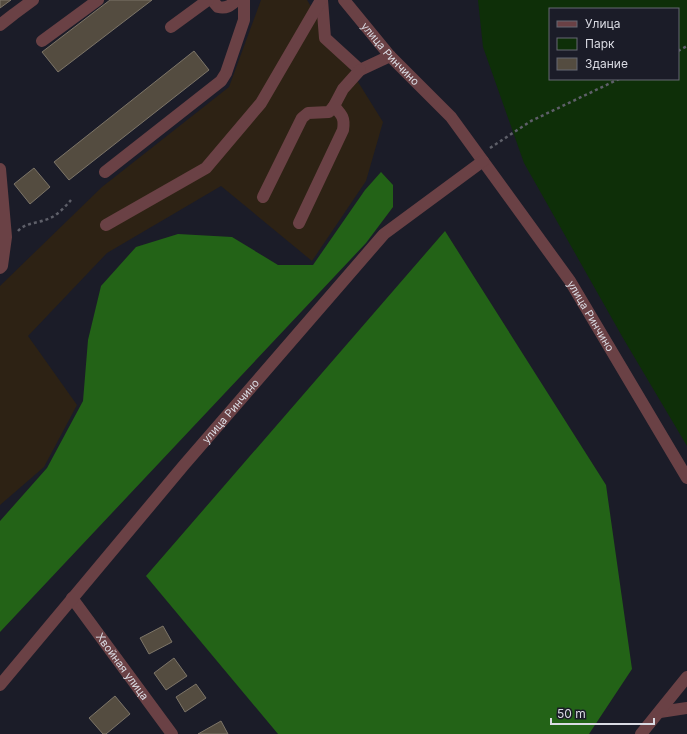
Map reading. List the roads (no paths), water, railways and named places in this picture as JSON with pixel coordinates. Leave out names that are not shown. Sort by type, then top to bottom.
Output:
[{"type":"street","points":[[0,26],[33,0]]},
{"type":"street","points":[[42,41],[98,0]]},
{"type":"street","points":[[171,27],[208,0]]},
{"type":"street","points":[[212,0],[218,7],[223,8],[228,7],[237,0]]},
{"type":"street","points":[[105,172],[221,81],[226,73],[244,20],[244,0]]},
{"type":"street","points":[[321,0],[325,38],[360,70]]},
{"type":"street","points":[[106,225],[206,168],[261,103],[321,0]]},
{"type":"street","name":"улица Ринчино","points":[[344,0],[390,56],[450,117],[570,281],[687,478]]},
{"type":"street","points":[[263,197],[302,118],[308,113],[329,112],[343,89],[360,70],[390,56]]},
{"type":"street","points":[[298,223],[343,130],[343,116],[334,106]]},
{"type":"street","name":"улица Ринчино","points":[[0,685],[184,465],[384,234],[483,161]]},
{"type":"street","points":[[0,169],[6,237],[2,266],[0,268]]},
{"type":"street","name":"Хвойная улица","points":[[72,598],[172,734]]},
{"type":"street","points":[[641,734],[687,677]]},
{"type":"street","points":[[660,712],[687,708]]}]
